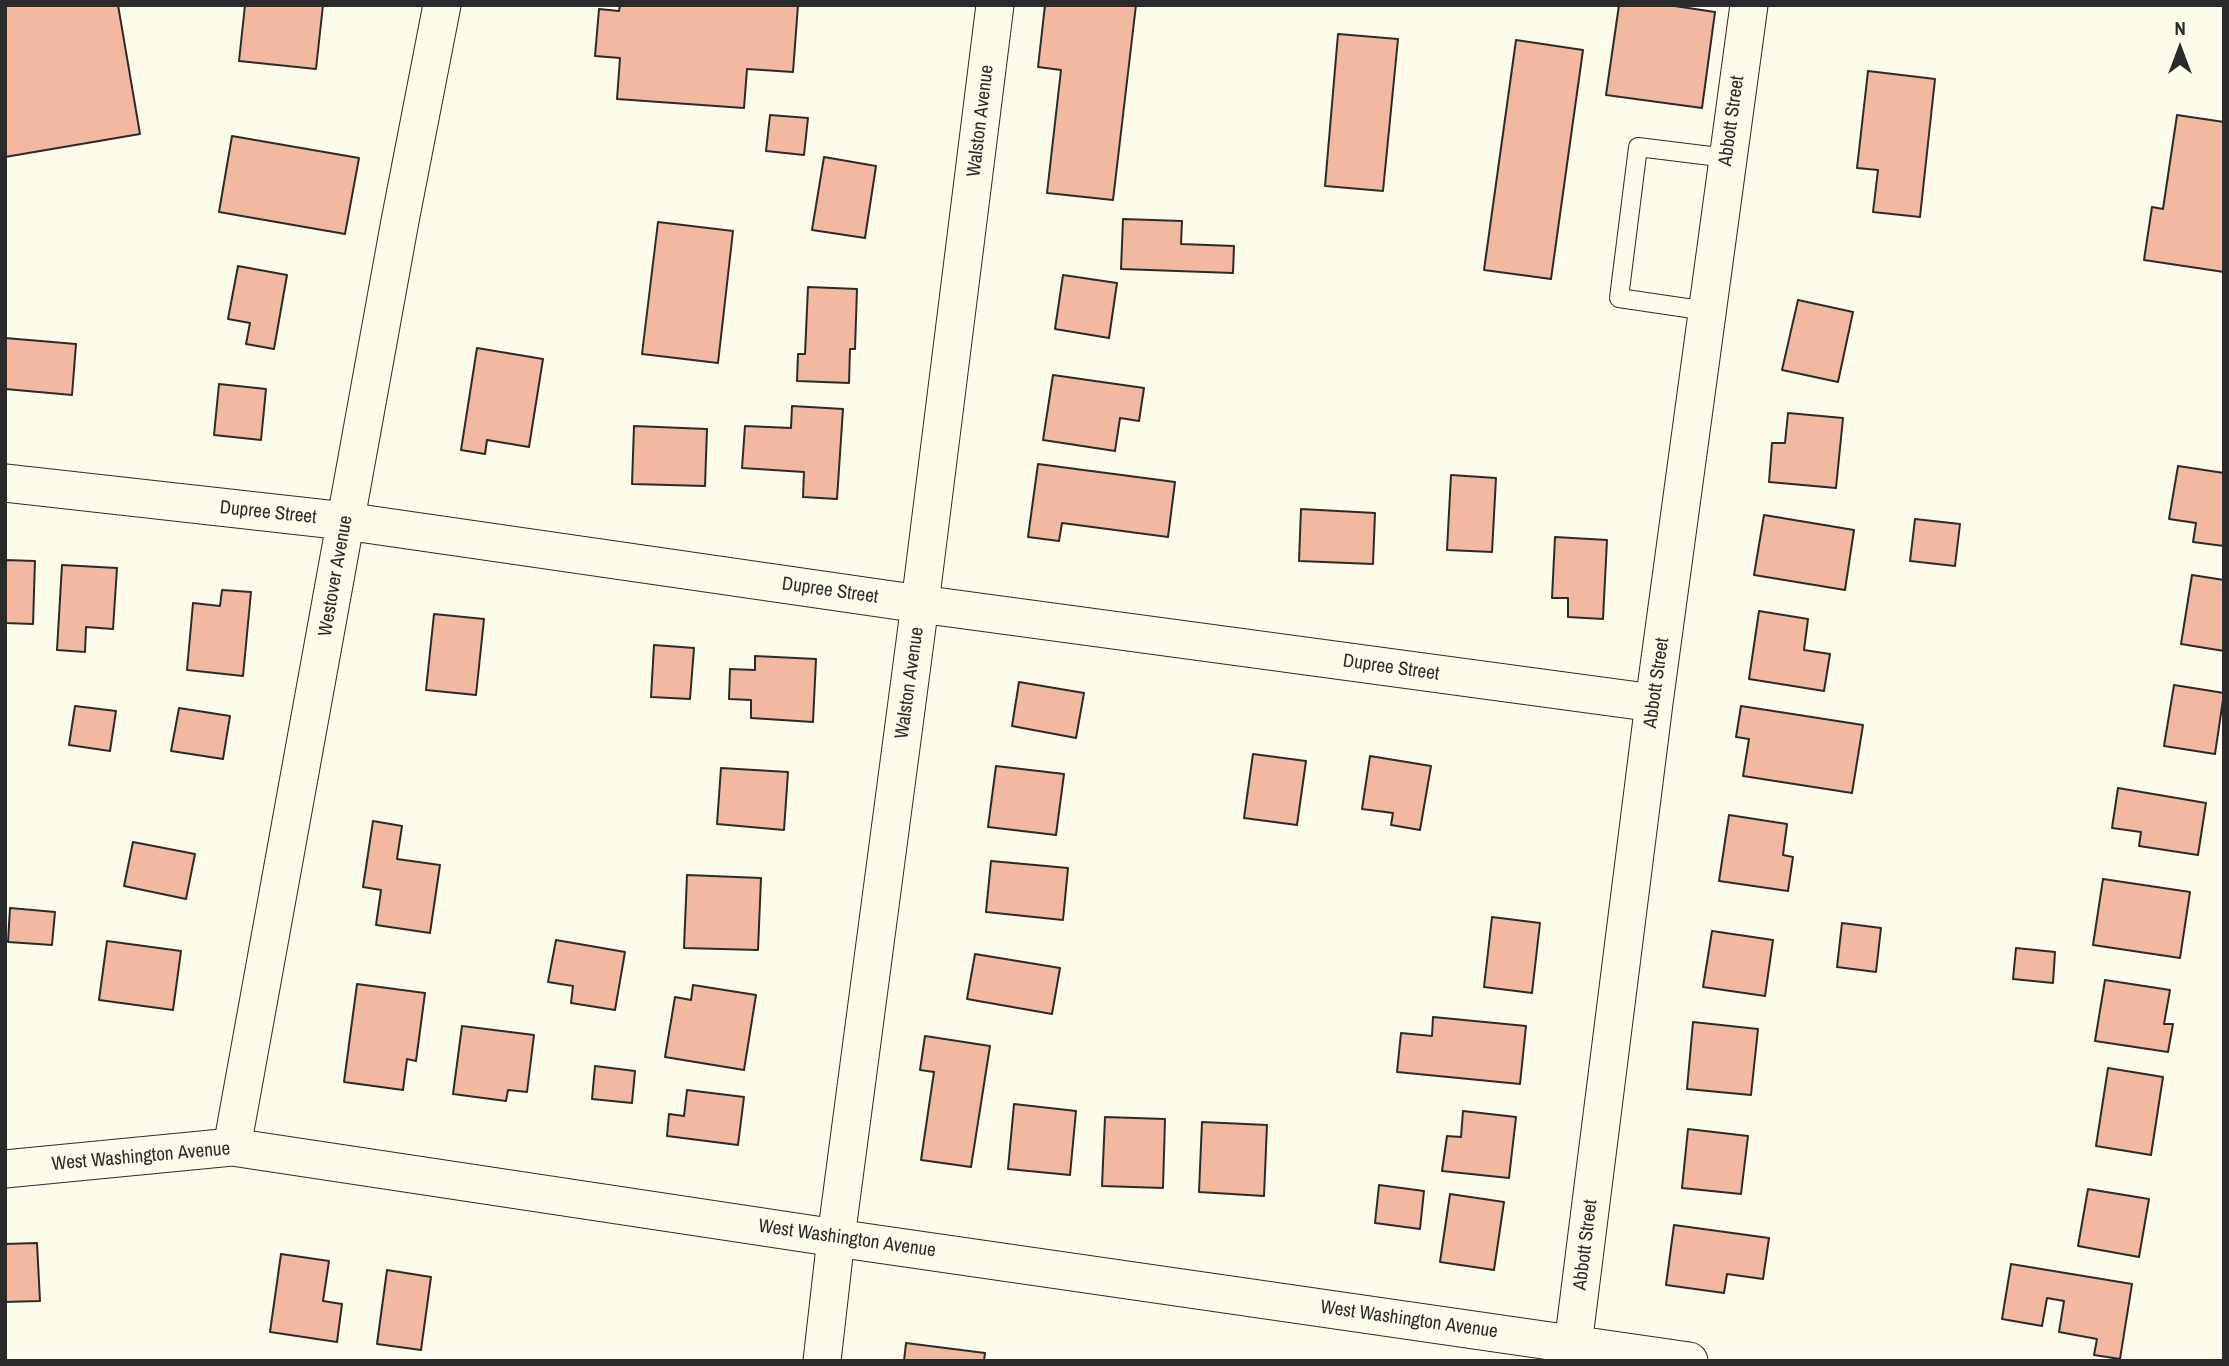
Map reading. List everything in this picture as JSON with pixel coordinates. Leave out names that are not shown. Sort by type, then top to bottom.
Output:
[{"type":"street","name":"Westover Avenue","points":[[232,1147],[442,5]]},
{"type":"street","name":"Walston Avenue","points":[[822,1361],[995,5]]},
{"type":"street","name":"Abbott Street","points":[[1572,1352],[1654,704],[1749,5]]},
{"type":"street","name":"Dupree Street","points":[[5,483],[345,522],[1654,704]]},
{"type":"street","name":"West Washington Avenue","points":[[5,1169],[232,1147],[1572,1352],[1689,1361]]},
{"type":"lane","points":[[1707,311],[1619,298],[1638,147],[1727,158]]},
{"type":"building","points":[[5,5],[118,5],[140,134],[5,157]]},
{"type":"building","points":[[245,5],[323,5],[316,69],[239,61]]},
{"type":"building","points":[[620,5],[798,5],[793,72],[747,69],[744,108],[617,99],[620,58],[595,56],[599,9],[619,11]]},
{"type":"building","points":[[1045,5],[1136,5],[1113,200],[1047,193],[1061,70],[1038,67]]},
{"type":"building","points":[[1619,5],[1668,5],[1715,12],[1702,108],[1606,95]]},
{"type":"building","points":[[1338,34],[1398,39],[1383,191],[1325,186]]},
{"type":"building","points":[[1516,40],[1583,50],[1551,279],[1484,270]]},
{"type":"building","points":[[1868,71],[1935,79],[1920,217],[1873,212],[1878,170],[1857,168]]},
{"type":"building","points":[[770,115],[808,118],[804,155],[766,151]]},
{"type":"building","points":[[2177,115],[2224,122],[2224,272],[2144,260],[2152,207],[2163,209]]},
{"type":"building","points":[[232,136],[359,158],[345,234],[219,212]]},
{"type":"building","points":[[824,157],[876,166],[865,238],[812,230]]},
{"type":"building","points":[[1123,219],[1182,221],[1181,244],[1234,246],[1233,273],[1121,269]]},
{"type":"building","points":[[658,222],[733,231],[718,363],[642,354]]},
{"type":"building","points":[[238,266],[287,275],[274,349],[246,344],[250,323],[228,319]]},
{"type":"building","points":[[1063,275],[1117,283],[1109,338],[1055,329]]},
{"type":"building","points":[[808,287],[857,289],[855,349],[850,349],[849,383],[797,381],[798,354],[805,354]]},
{"type":"building","points":[[1798,300],[1853,312],[1838,382],[1782,370]]},
{"type":"building","points":[[5,338],[76,344],[72,395],[5,389]]},
{"type":"building","points":[[477,348],[543,359],[529,447],[487,440],[485,454],[461,450]]},
{"type":"building","points":[[1053,375],[1144,388],[1139,421],[1120,418],[1115,451],[1043,440]]},
{"type":"building","points":[[219,384],[266,389],[261,440],[214,435]]},
{"type":"building","points":[[792,406],[843,409],[837,499],[803,497],[804,472],[742,468],[745,426],[791,428]]},
{"type":"building","points":[[1788,413],[1843,418],[1836,488],[1769,482],[1772,443],[1785,443]]},
{"type":"building","points":[[634,426],[707,429],[705,486],[632,484]]},
{"type":"building","points":[[1038,464],[1175,482],[1168,537],[1062,523],[1059,541],[1028,537]]},
{"type":"building","points":[[2178,466],[2224,473],[2224,546],[2193,542],[2196,523],[2169,519]]},
{"type":"building","points":[[1451,475],[1496,478],[1492,552],[1447,550]]},
{"type":"building","points":[[1301,509],[1375,513],[1373,564],[1299,561]]},
{"type":"building","points":[[1764,515],[1854,530],[1845,590],[1754,575]]},
{"type":"building","points":[[1915,519],[1960,524],[1955,566],[1910,561]]},
{"type":"building","points":[[1555,537],[1607,540],[1603,619],[1568,617],[1568,598],[1552,598]]},
{"type":"building","points":[[5,560],[35,561],[33,624],[5,623]]},
{"type":"building","points":[[62,565],[117,568],[113,629],[86,627],[85,652],[57,650]]},
{"type":"building","points":[[2192,575],[2224,580],[2224,651],[2181,644]]},
{"type":"building","points":[[222,590],[251,592],[243,676],[187,670],[193,603],[220,606]]},
{"type":"building","points":[[1759,611],[1808,619],[1804,650],[1830,654],[1824,691],[1749,679]]},
{"type":"building","points":[[434,614],[484,619],[476,695],[426,690]]},
{"type":"building","points":[[654,645],[694,648],[690,699],[651,697]]},
{"type":"building","points":[[755,656],[816,659],[813,722],[751,718],[751,700],[729,699],[730,669],[755,670]]},
{"type":"building","points":[[1019,682],[1084,693],[1076,738],[1012,726]]},
{"type":"building","points":[[2174,685],[2224,693],[2215,754],[2164,746]]},
{"type":"building","points":[[75,706],[116,711],[110,751],[69,745]]},
{"type":"building","points":[[1741,706],[1863,725],[1852,793],[1743,776],[1749,739],[1736,737]]},
{"type":"building","points":[[179,708],[230,716],[223,759],[171,751]]},
{"type":"building","points":[[1253,754],[1306,761],[1297,825],[1244,818]]},
{"type":"building","points":[[1370,756],[1431,766],[1420,830],[1391,825],[1393,813],[1362,809]]},
{"type":"building","points":[[996,766],[1064,774],[1056,835],[988,827]]},
{"type":"building","points":[[721,768],[788,772],[784,830],[717,824]]},
{"type":"building","points":[[2118,788],[2206,803],[2198,855],[2139,846],[2141,832],[2112,828]]},
{"type":"building","points":[[1729,815],[1787,824],[1783,855],[1793,857],[1788,891],[1719,881]]},
{"type":"building","points":[[373,821],[402,826],[397,859],[440,865],[430,933],[376,925],[381,890],[363,887]]},
{"type":"building","points":[[133,842],[195,854],[186,899],[124,886]]},
{"type":"building","points":[[991,861],[1068,868],[1063,920],[986,912]]},
{"type":"building","points":[[687,875],[761,878],[758,950],[684,948]]},
{"type":"building","points":[[2103,879],[2190,892],[2180,958],[2093,945]]},
{"type":"building","points":[[10,908],[55,912],[52,945],[8,942]]},
{"type":"building","points":[[1492,917],[1540,923],[1532,993],[1484,987]]},
{"type":"building","points":[[1842,923],[1881,928],[1876,972],[1837,967]]},
{"type":"building","points":[[1712,931],[1773,940],[1765,996],[1703,987]]},
{"type":"building","points":[[556,940],[625,952],[615,1010],[571,1003],[573,986],[548,982]]},
{"type":"building","points":[[107,941],[181,951],[173,1010],[99,1000]]},
{"type":"building","points":[[2016,948],[2055,952],[2053,983],[2013,979]]},
{"type":"building","points":[[975,954],[1060,968],[1052,1014],[967,999]]},
{"type":"building","points":[[2105,980],[2170,990],[2164,1024],[2173,1024],[2168,1052],[2095,1041]]},
{"type":"building","points":[[357,984],[425,993],[416,1061],[407,1059],[403,1090],[344,1082]]},
{"type":"building","points":[[693,985],[756,995],[744,1070],[665,1057],[675,997],[691,1000]]},
{"type":"building","points":[[1433,1017],[1526,1026],[1520,1084],[1397,1072],[1401,1033],[1432,1036]]},
{"type":"building","points":[[1693,1022],[1758,1029],[1751,1095],[1687,1089]]},
{"type":"building","points":[[462,1026],[534,1035],[527,1092],[508,1090],[506,1101],[453,1094]]},
{"type":"building","points":[[925,1036],[990,1046],[971,1167],[921,1160],[934,1072],[920,1070]]},
{"type":"building","points":[[595,1066],[635,1071],[632,1103],[592,1099]]},
{"type":"building","points":[[2108,1068],[2163,1077],[2151,1155],[2096,1146]]},
{"type":"building","points":[[687,1090],[744,1097],[738,1145],[667,1136],[669,1114],[684,1116]]},
{"type":"building","points":[[1014,1104],[1076,1111],[1070,1175],[1008,1169]]},
{"type":"building","points":[[1463,1111],[1516,1117],[1509,1178],[1442,1171],[1447,1136],[1461,1137]]},
{"type":"building","points":[[1105,1117],[1165,1119],[1163,1188],[1102,1186]]},
{"type":"building","points":[[1202,1122],[1267,1125],[1264,1196],[1199,1192]]},
{"type":"building","points":[[1688,1129],[1748,1136],[1741,1194],[1682,1188]]},
{"type":"building","points":[[1379,1185],[1424,1191],[1420,1229],[1375,1223]]},
{"type":"building","points":[[2088,1189],[2149,1199],[2139,1257],[2078,1246]]},
{"type":"building","points":[[1450,1194],[1504,1202],[1494,1270],[1440,1262]]},
{"type":"building","points":[[1674,1225],[1769,1238],[1763,1279],[1727,1274],[1724,1293],[1666,1285]]},
{"type":"building","points":[[37,1243],[40,1301],[5,1302],[5,1244]]},
{"type":"building","points":[[281,1254],[329,1261],[323,1301],[342,1304],[337,1342],[270,1332]]},
{"type":"building","points":[[2011,1264],[2132,1284],[2120,1359],[2094,1355],[2097,1339],[2059,1332],[2064,1301],[2047,1298],[2042,1326],[2002,1319]]},
{"type":"building","points":[[387,1270],[431,1277],[421,1350],[377,1344]]},
{"type":"building","points":[[906,1343],[985,1353],[984,1361],[904,1361]]}]
